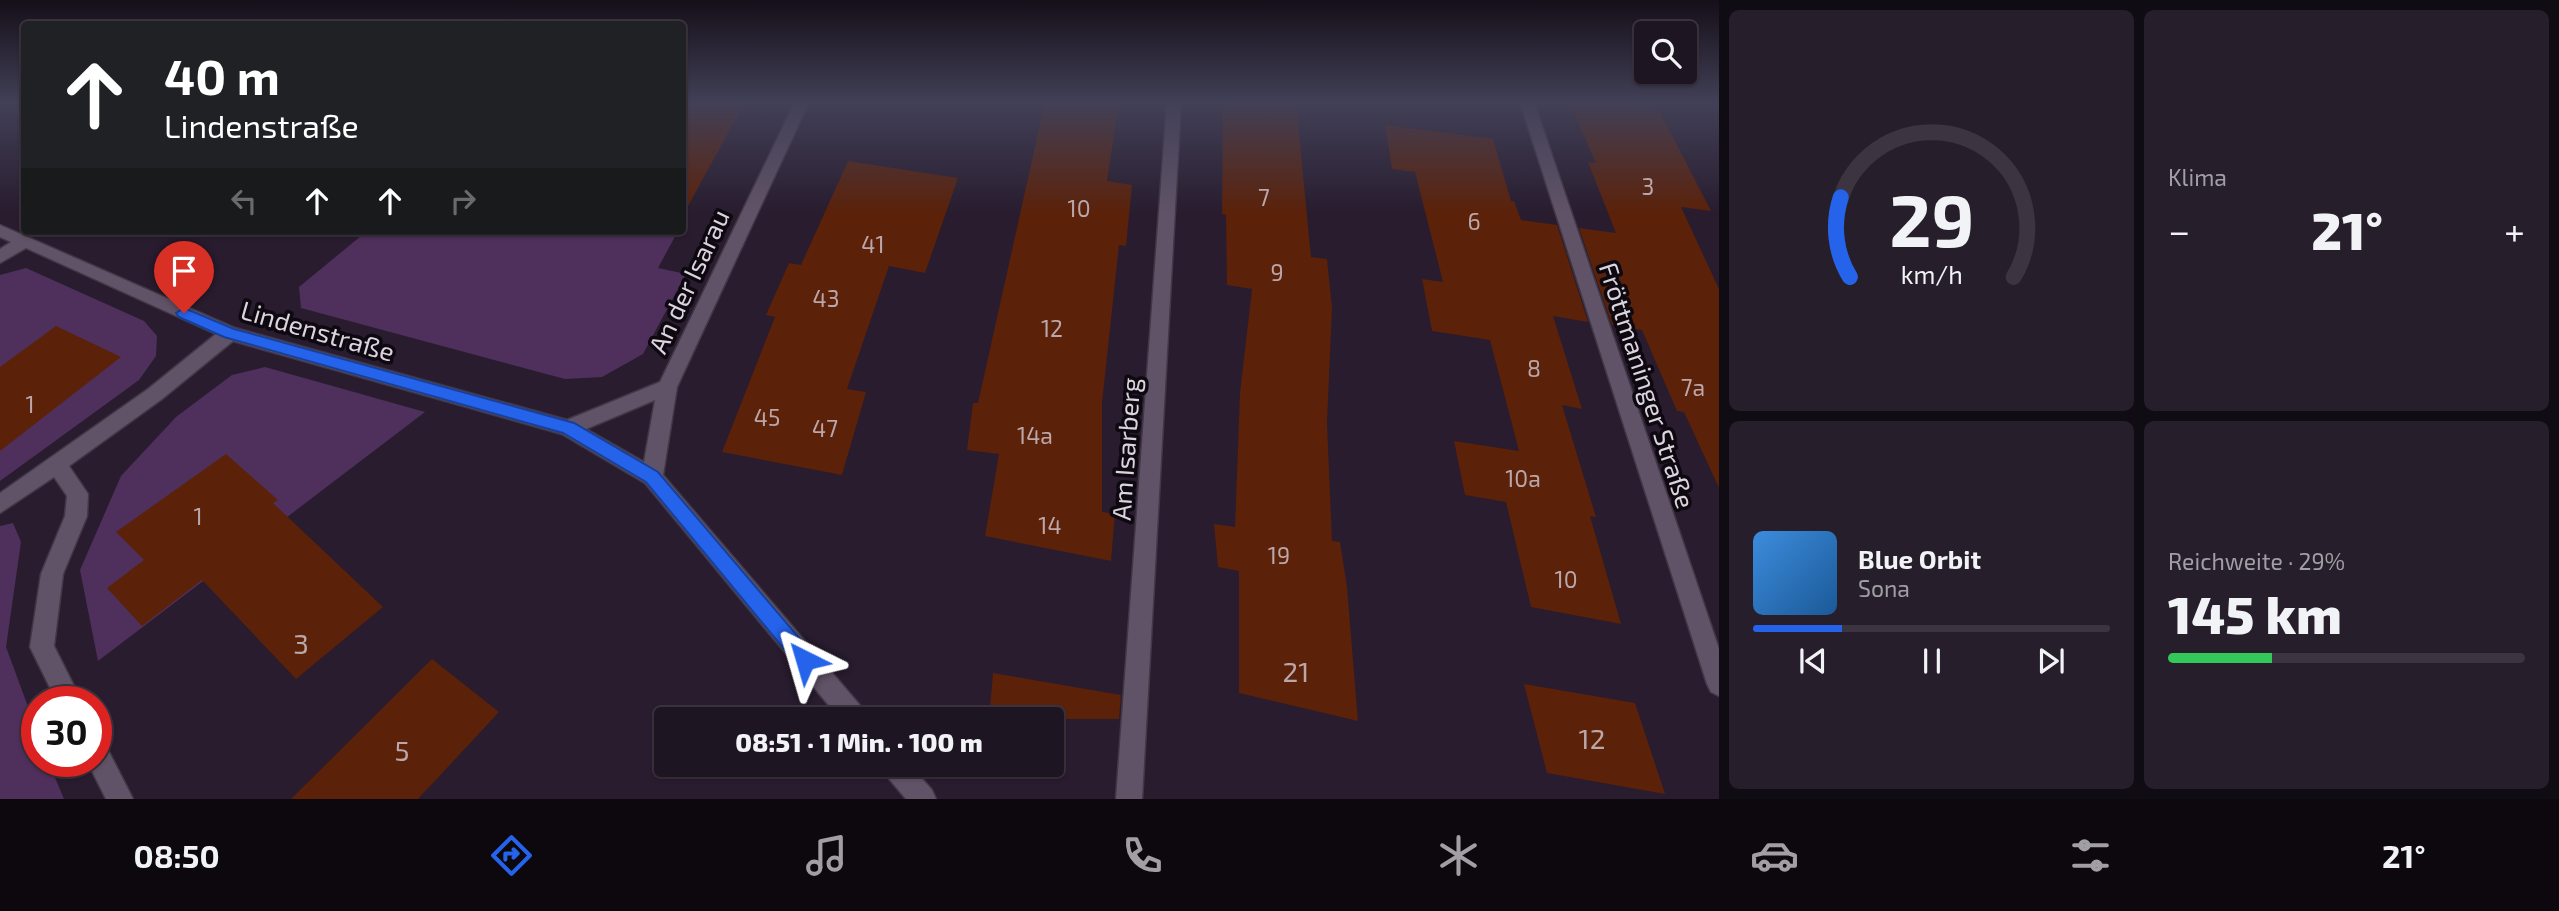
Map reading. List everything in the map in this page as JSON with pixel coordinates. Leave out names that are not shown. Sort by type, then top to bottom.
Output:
[{"type":"street","name":"An der Isarau","points":[[568,428],[667,387],[784,139]]},
{"type":"street","name":"Am Isarberg","points":[[1129,799],[1172,139]]},
{"type":"street","name":"Fröttmaninger Straße","points":[[1539,139],[1719,684]]},
{"type":"street","name":"Lindenstraße","points":[[0,230],[230,333],[568,428],[652,477],[845,707]]},
{"type":"street","points":[[0,257],[23,242]]},
{"type":"street","points":[[0,504],[155,394],[230,333]]},
{"type":"street","points":[[652,477],[667,387]]},
{"type":"street","points":[[56,464],[78,494],[76,516],[51,574],[42,648],[62,686]]},
{"type":"street","points":[[109,777],[120,799]]},
{"type":"street","points":[[904,777],[923,799]]},
{"type":"shaded area","points":[[362,235],[676,235],[658,268],[686,274],[643,354],[602,377],[565,379],[301,308],[299,287]]},
{"type":"shaded area","points":[[26,268],[144,321],[157,336],[156,356],[139,380],[0,481],[0,275]]},
{"type":"shaded area","points":[[265,367],[425,412],[98,661],[80,570],[121,476],[176,417],[232,375]]},
{"type":"shaded area","points":[[13,523],[21,542],[6,647],[21,688],[21,777],[55,777],[64,799],[0,799],[0,526]]},
{"type":"building","points":[[686,139],[725,139],[686,210]]},
{"type":"building","points":[[1037,139],[1113,139],[1107,181],[1132,185],[1126,246],[1119,245],[1102,403],[1102,512],[1115,514],[1111,561],[985,536],[999,454],[967,450],[973,403],[978,403]]},
{"type":"building","points":[[1223,139],[1300,139],[1311,257],[1327,259],[1332,308],[1327,423],[1332,541],[1340,542],[1347,587],[1358,721],[1239,693],[1239,571],[1218,567],[1214,524],[1235,527],[1240,393],[1252,289],[1227,285],[1226,215],[1222,214]]},
{"type":"building","points":[[1387,139],[1493,139],[1511,201],[1514,201],[1521,220],[1557,225],[1588,322],[1553,316],[1582,409],[1562,405],[1596,517],[1590,516],[1621,624],[1531,607],[1506,502],[1465,495],[1454,441],[1519,451],[1490,340],[1432,331],[1422,279],[1443,282],[1415,172],[1392,169]]},
{"type":"building","points":[[1586,139],[1674,139],[1711,211],[1681,207],[1719,289],[1719,488],[1684,412],[1677,411],[1642,330],[1612,325],[1579,228],[1616,233],[1588,162],[1596,163]]},
{"type":"building","points":[[848,161],[958,178],[925,273],[889,266],[847,389],[866,392],[842,475],[722,452],[775,317],[766,315],[789,263],[801,265]]},
{"type":"building","points":[[56,326],[121,357],[0,451],[0,367]]},
{"type":"building","points":[[226,454],[278,500],[273,503],[383,607],[296,679],[202,580],[142,626],[107,588],[144,560],[116,532]]},
{"type":"building","points":[[432,659],[499,712],[418,799],[291,799]]},
{"type":"building","points":[[993,673],[1121,695],[1119,719],[1064,719],[1064,707],[990,707]]},
{"type":"building","points":[[1524,684],[1635,703],[1665,794],[1547,773]]},
{"type":"route","points":[[184,313],[230,333],[568,428],[652,477],[805,660]]}]
